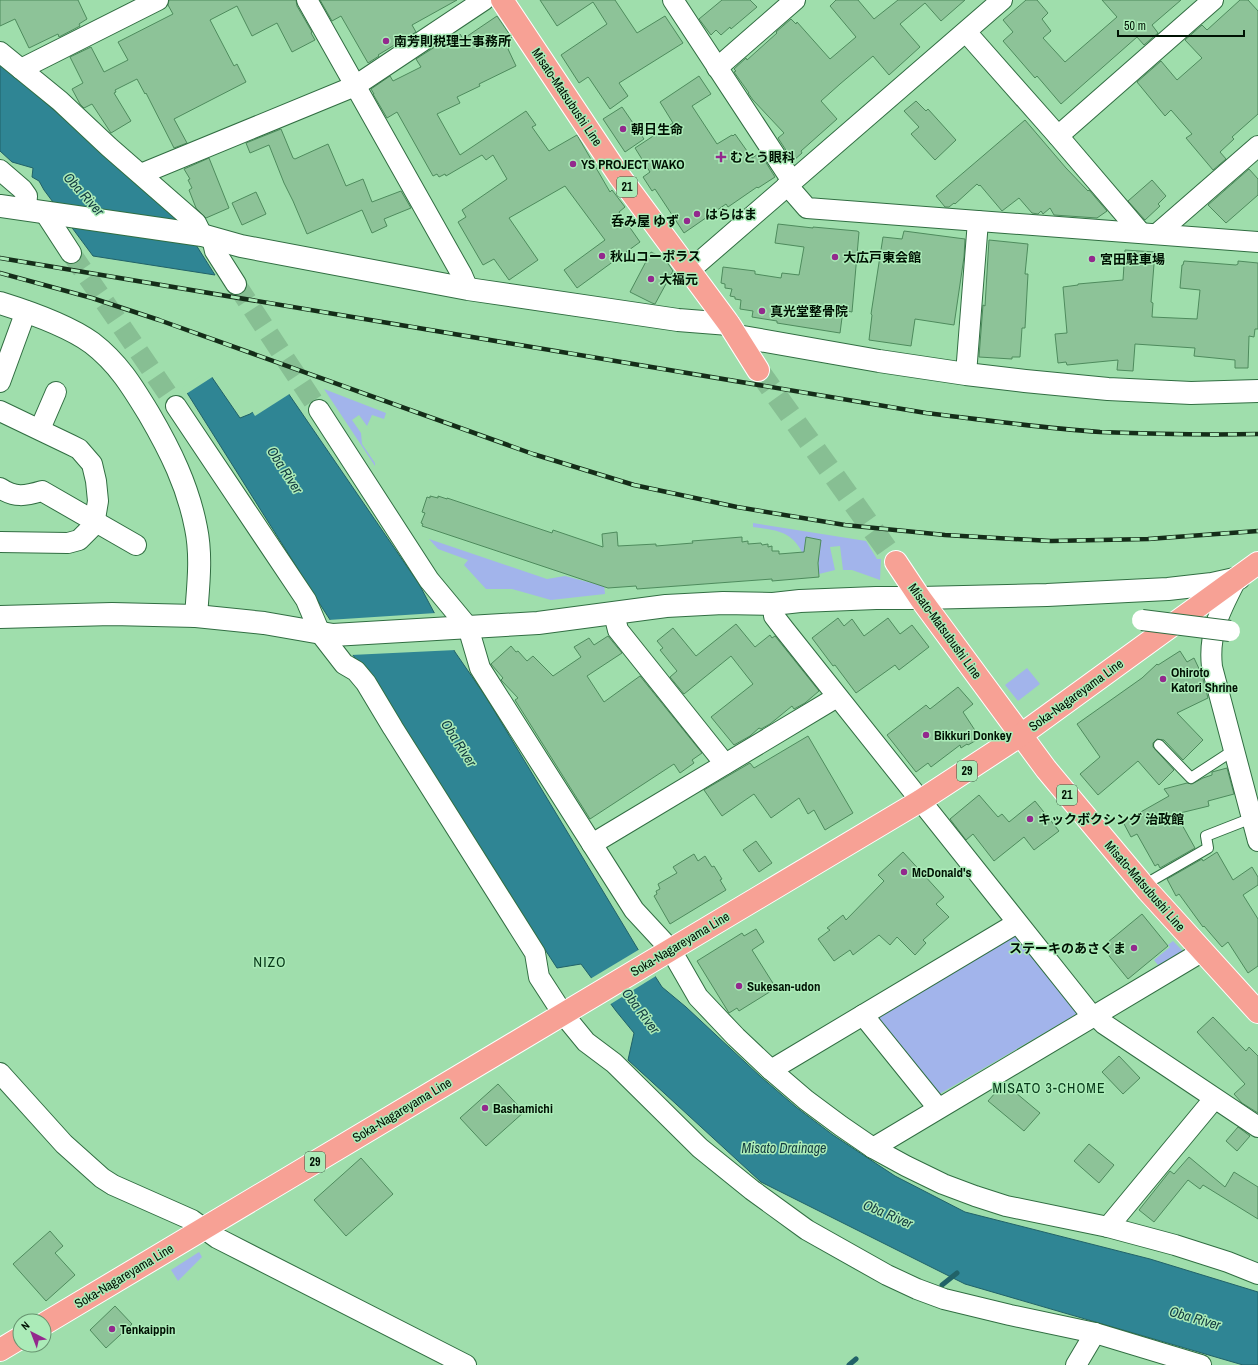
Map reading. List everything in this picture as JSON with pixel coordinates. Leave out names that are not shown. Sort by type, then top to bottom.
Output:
[{"type":"main road","name":"Misato-Matsubushi Line","points":[[502,0],[620,177],[733,330],[758,370]]},
{"type":"main road","name":"Misato-Matsubushi Line","points":[[896,562],[920,598],[1046,769],[1144,885],[1258,1012]]},
{"type":"main road","name":"Soka-Nagareyama Line","points":[[52,1319],[920,800],[1021,735],[1258,563]]},
{"type":"main road","points":[[0,1350],[12,1343]]},
{"type":"street","points":[[21,69],[158,0]]},
{"type":"street","points":[[307,0],[462,275],[468,289]]},
{"type":"street","points":[[141,174],[355,86],[484,0]]},
{"type":"street","points":[[673,0],[807,208],[1258,242]]},
{"type":"street","points":[[717,68],[795,0]]},
{"type":"street","points":[[689,271],[1002,0]]},
{"type":"street","points":[[1058,136],[1213,0]]},
{"type":"street","points":[[966,32],[1058,136],[1149,233]]},
{"type":"street","points":[[0,52],[60,101],[109,147],[196,223],[202,236],[216,251],[236,284]]},
{"type":"street","points":[[1149,233],[1258,146]]},
{"type":"street","points":[[0,170],[22,189],[44,213],[71,253]]},
{"type":"street","points":[[0,206],[202,236],[241,246],[468,289],[678,320],[879,361],[966,374],[1108,389],[1191,393],[1258,391]]},
{"type":"street","points":[[966,374],[978,221]]},
{"type":"street","points":[[0,303],[26,311],[52,322],[90,342],[108,357],[124,375],[175,460],[187,490],[197,529],[199,580],[196,616]]},
{"type":"street","points":[[0,382],[26,311]]},
{"type":"street","points":[[40,429],[56,392]]},
{"type":"street","points":[[176,406],[306,600],[344,664],[356,672],[366,683],[535,953],[539,977],[563,1014],[586,1042],[614,1063],[700,1148],[752,1190],[807,1230],[887,1275],[917,1289],[944,1299],[1095,1333],[1201,1365]]},
{"type":"street","points":[[319,410],[460,627],[480,668],[634,910],[698,997],[736,1037],[771,1070],[806,1100],[840,1126],[873,1148],[943,1184],[1006,1206],[1108,1227],[1175,1245],[1228,1262],[1258,1274]]},
{"type":"street","points":[[0,412],[40,429],[79,449],[92,464],[96,481],[98,501],[94,525],[79,540],[68,543],[0,542]]},
{"type":"street","points":[[0,488],[14,494],[26,496],[42,491],[95,520],[136,545]]},
{"type":"street","points":[[0,617],[112,614],[196,616],[264,623],[327,634],[538,623],[666,606],[723,603],[773,604],[876,598],[920,598],[1168,589],[1212,584],[1258,574]]},
{"type":"street","points":[[1237,578],[1218,615],[1211,642],[1210,653],[1212,667],[1256,830]]},
{"type":"street","points":[[773,604],[774,616],[837,697],[1094,1016],[1214,1099],[1258,1127]]},
{"type":"street","points":[[614,614],[618,630],[725,764]]},
{"type":"street","points":[[1142,620],[1230,631]]},
{"type":"street","points":[[592,844],[837,697]]},
{"type":"street","points":[[771,1070],[1017,922]]},
{"type":"street","points":[[873,1148],[1203,951]]},
{"type":"street","points":[[863,1015],[938,1108]]},
{"type":"street","points":[[3,1083],[64,1144],[102,1178],[113,1185],[192,1220],[217,1238],[466,1365]]},
{"type":"street","points":[[1108,1227],[1214,1099]]},
{"type":"street","points":[[1076,1365],[1095,1333]]},
{"type":"lane","points":[[1159,745],[1191,778],[1234,750]]},
{"type":"lane","points":[[1144,885],[1208,848],[1206,836],[1256,830]]},
{"type":"shaded area","points":[[324,389],[386,413],[384,419],[372,415],[367,426],[359,415],[352,420],[361,433],[362,444],[375,463],[375,466]]},
{"type":"shaded area","points":[[753,523],[866,541],[877,559],[881,559],[880,580],[852,570],[843,570],[840,546],[830,547],[835,570],[819,574],[818,555],[804,556],[795,541],[783,533],[770,529],[753,527]]},
{"type":"shaded area","points":[[429,539],[547,579],[565,576],[599,585],[604,584],[605,594],[551,600],[512,589],[486,589],[464,565],[468,560],[438,549]]},
{"type":"shaded area","points":[[1027,668],[1040,684],[1018,701],[1005,685]]},
{"type":"shaded area","points":[[1018,934],[1080,1012],[936,1096],[873,1016]]},
{"type":"shaded area","points":[[1173,941],[1185,953],[1148,975],[1146,973],[1158,965],[1154,960],[1170,947],[1168,945]]},
{"type":"shaded area","points":[[199,1252],[202,1257],[178,1281],[171,1270]]},
{"type":"water","name":"Oba River","points":[[0,63],[181,221],[215,275],[93,256],[44,190],[39,181],[32,177],[33,168],[12,162],[0,151]]},
{"type":"water","points":[[209,373],[240,418],[250,414],[286,390],[419,584],[455,652],[486,697],[662,987],[686,1007],[761,1077],[796,1107],[833,1135],[895,1176],[965,1212],[1150,1259],[1258,1292],[1258,1365],[1243,1365],[965,1284],[761,1182],[628,1060],[634,1033],[581,964],[557,968],[323,609],[184,388]]},
{"type":"pier","points":[[209,371],[214,376],[186,394],[182,389],[183,387]]},
{"type":"pier","points":[[285,388],[291,393],[255,416],[252,411]]},
{"type":"pier","points":[[436,613],[456,650],[351,655],[328,620]]},
{"type":"pier","points":[[640,949],[656,976],[609,1005],[590,979]]},
{"type":"building","points":[[0,0],[78,0],[87,19],[79,24],[80,26],[59,37],[58,34],[29,48],[15,19],[0,26]]},
{"type":"building","points":[[169,0],[296,0],[297,6],[315,40],[292,52],[277,23],[252,36],[237,6],[210,20],[234,66],[237,64],[246,82],[174,119],[187,143],[174,148],[146,93],[145,94],[137,79],[115,90],[116,92],[114,93],[131,121],[111,133],[92,104],[84,108],[80,104],[72,89],[83,83],[70,57],[91,47],[104,72],[128,60],[118,42],[173,14],[168,5]]},
{"type":"building","points":[[320,0],[457,0],[412,25],[416,32],[378,55],[379,56],[368,63],[341,16],[332,21]]},
{"type":"building","points":[[540,0],[615,0],[637,33],[665,16],[683,43],[619,83],[628,96],[610,109],[588,77],[579,83],[561,55],[607,24],[593,2],[557,26]]},
{"type":"building","points":[[722,0],[750,0],[757,7],[731,29],[730,27],[721,35],[716,30],[711,35],[699,19]]},
{"type":"building","points":[[836,0],[858,0],[874,19],[898,0],[965,0],[941,21],[925,3],[900,24],[920,47],[889,75],[873,56],[821,101],[837,119],[801,151],[802,153],[793,161],[778,138],[784,133],[753,100],[734,72],[736,71],[734,69],[746,58],[747,60],[791,19],[796,24],[797,22],[830,59],[856,37],[830,6]]},
{"type":"building","points":[[1026,0],[1037,0],[1048,13],[1042,19],[1051,31],[1043,38],[1065,62],[1117,17],[1102,0],[1181,0],[1152,25],[1158,33],[1144,45],[1137,37],[1061,104],[1037,76],[1035,78],[1003,41],[1013,32],[1003,20]]},
{"type":"building","points":[[1240,0],[1248,0],[1258,11],[1258,114],[1232,137],[1234,139],[1220,152],[1226,159],[1213,170],[1186,138],[1192,134],[1171,110],[1165,116],[1137,82],[1161,61],[1177,80],[1202,58],[1185,40],[1202,25],[1207,30]]},
{"type":"building","points":[[497,16],[512,38],[507,41],[511,46],[508,49],[516,66],[479,84],[480,86],[457,97],[460,103],[437,114],[460,155],[526,111],[536,125],[532,127],[549,151],[577,135],[610,192],[612,190],[625,207],[619,212],[640,242],[577,288],[564,270],[605,240],[565,186],[509,218],[538,260],[509,280],[494,259],[483,265],[458,222],[466,217],[462,210],[507,179],[493,155],[486,160],[482,155],[446,176],[445,174],[439,177],[437,174],[433,176],[397,112],[387,118],[371,89],[390,76],[393,81],[421,67],[416,59],[441,43],[442,45],[460,34],[463,39]]},
{"type":"building","points":[[699,76],[711,94],[692,106],[717,144],[735,134],[752,158],[760,153],[775,177],[758,188],[757,187],[728,207],[726,204],[684,233],[655,189],[652,191],[643,177],[650,172],[635,148],[673,123],[660,102]]},
{"type":"building","points":[[916,101],[926,111],[928,109],[956,140],[935,160],[911,134],[919,127],[904,111]]},
{"type":"building","points":[[622,107],[644,139],[625,152],[603,119]]},
{"type":"building","points":[[1025,120],[1066,168],[1088,191],[1089,190],[1107,211],[1097,218],[1054,215],[1050,208],[1043,214],[1041,211],[1038,214],[1032,213],[1019,198],[1002,211],[980,185],[979,186],[977,184],[955,204],[954,203],[949,207],[945,207],[936,196]]},
{"type":"building","points":[[281,129],[293,158],[295,159],[328,144],[346,186],[363,179],[372,202],[401,191],[411,208],[384,219],[387,226],[372,233],[362,210],[307,234],[269,145],[250,153],[246,143]]},
{"type":"building","points":[[209,158],[229,208],[206,218],[196,208],[189,190],[192,188],[188,180],[190,179],[184,169]]},
{"type":"building","points":[[1249,169],[1258,179],[1258,195],[1226,223],[1208,205]]},
{"type":"building","points":[[1152,180],[1166,196],[1158,204],[1160,206],[1145,220],[1128,201]]},
{"type":"building","points":[[256,192],[266,214],[242,225],[232,203]]},
{"type":"building","points":[[778,224],[859,232],[852,312],[843,310],[840,333],[777,323],[777,321],[752,317],[753,311],[740,309],[741,300],[730,296],[732,289],[725,288],[725,284],[721,283],[723,267],[755,271],[755,274],[781,278],[782,273],[799,275],[804,247],[775,243]]},
{"type":"building","points":[[904,231],[965,239],[964,257],[954,325],[915,319],[911,346],[869,340],[871,314],[883,237],[902,239]]},
{"type":"building","points":[[989,240],[1028,244],[1025,274],[1028,274],[1025,328],[1022,328],[1020,357],[1012,357],[1012,359],[979,357],[983,305],[985,306]]},
{"type":"building","points":[[1125,250],[1155,252],[1151,302],[1153,303],[1152,317],[1197,319],[1200,290],[1180,288],[1182,265],[1184,261],[1236,265],[1238,264],[1238,261],[1258,263],[1258,329],[1255,329],[1254,337],[1249,336],[1248,368],[1235,368],[1235,360],[1194,356],[1195,348],[1135,344],[1133,371],[1117,370],[1118,360],[1067,365],[1066,362],[1058,363],[1055,334],[1067,333],[1063,287],[1078,284],[1123,280]]},
{"type":"building","points":[[651,252],[665,259],[673,271],[655,304],[630,292]]},
{"type":"building","points":[[430,496],[447,498],[552,533],[553,530],[603,547],[602,534],[617,532],[618,546],[656,544],[656,546],[693,543],[692,541],[742,537],[742,542],[748,541],[748,544],[768,544],[768,547],[772,546],[772,551],[779,551],[779,554],[804,552],[806,537],[821,540],[818,563],[819,577],[637,589],[636,586],[608,588],[422,526],[423,524],[421,523],[425,513],[422,512],[427,497],[430,498]]},
{"type":"building","points":[[838,618],[844,626],[852,619],[864,636],[888,618],[900,634],[912,625],[929,647],[899,670],[895,665],[856,693],[812,638]]},
{"type":"building","points":[[736,624],[755,647],[770,635],[772,638],[775,636],[819,691],[805,703],[794,709],[792,706],[770,724],[761,729],[759,728],[750,736],[734,745],[711,717],[753,684],[731,656],[684,694],[670,677],[677,671],[660,650],[663,648],[657,641],[673,628],[696,656]]},
{"type":"building","points":[[608,636],[622,653],[587,676],[604,702],[640,676],[702,753],[692,760],[694,763],[680,773],[674,764],[590,819],[515,700],[518,698],[501,680],[503,678],[491,664],[511,646],[527,661],[533,656],[553,676],[581,657],[574,647],[589,638],[594,645]]},
{"type":"building","points":[[1180,651],[1187,662],[1194,658],[1202,675],[1208,698],[1177,713],[1203,740],[1183,760],[1164,740],[1157,739],[1153,743],[1153,747],[1174,770],[1159,785],[1138,761],[1098,795],[1080,774],[1100,757],[1077,724],[1142,678],[1157,664],[1158,665]]},
{"type":"building","points":[[958,687],[973,704],[963,712],[980,738],[961,748],[960,745],[931,767],[928,763],[916,772],[887,735],[926,705],[930,709]]},
{"type":"building","points":[[808,736],[853,813],[825,830],[814,810],[808,814],[799,798],[771,818],[754,794],[722,816],[704,790],[750,763],[754,768]]},
{"type":"building","points":[[1227,768],[1234,794],[1208,801],[1209,806],[1176,814],[1195,848],[1160,868],[1158,864],[1155,866],[1137,834],[1131,837],[1123,822],[1169,796],[1164,789],[1187,783],[1192,784],[1212,775],[1212,772]]},
{"type":"building","points":[[979,795],[998,817],[1002,814],[1009,822],[1035,801],[1059,831],[1034,850],[1024,837],[994,861],[973,834],[966,840],[950,819]]},
{"type":"building","points":[[756,841],[772,863],[759,872],[743,850]]},
{"type":"building","points":[[903,852],[944,897],[936,904],[949,917],[923,940],[926,943],[915,955],[897,937],[890,945],[879,935],[853,955],[850,950],[834,961],[818,939],[830,930],[827,928],[843,915],[846,920],[884,881],[878,875]]},
{"type":"building","points":[[1217,852],[1233,880],[1252,867],[1258,877],[1258,885],[1243,895],[1258,919],[1258,966],[1248,973],[1228,942],[1222,947],[1204,926],[1203,927],[1179,894],[1176,896],[1167,879],[1202,859],[1203,861]]},
{"type":"building","points":[[694,854],[698,861],[705,856],[712,867],[714,866],[722,879],[720,880],[726,890],[670,924],[654,896],[657,894],[656,891],[660,889],[658,884],[677,873],[673,867]]},
{"type":"building","points":[[1142,914],[1168,946],[1128,979],[1102,947]]},
{"type":"building","points":[[756,929],[764,942],[752,950],[776,988],[739,1011],[737,1008],[729,1013],[697,961],[742,933],[744,936]]},
{"type":"building","points":[[1213,1017],[1246,1051],[1249,1047],[1258,1056],[1258,1113],[1242,1103],[1234,1094],[1245,1084],[1197,1032]]},
{"type":"building","points":[[1119,1056],[1140,1078],[1123,1094],[1102,1072]]},
{"type":"building","points":[[1004,1083],[1040,1113],[1024,1131],[988,1101]]},
{"type":"building","points":[[498,1084],[524,1112],[486,1146],[460,1118]]},
{"type":"building","points":[[1238,1127],[1250,1136],[1237,1151],[1226,1141]]},
{"type":"building","points":[[1089,1144],[1114,1165],[1099,1183],[1074,1161]]},
{"type":"building","points":[[1189,1157],[1225,1187],[1234,1172],[1258,1187],[1258,1219],[1203,1185],[1200,1189],[1188,1180],[1154,1222],[1139,1210],[1170,1171],[1174,1174]]},
{"type":"building","points":[[361,1158],[393,1194],[346,1236],[314,1200]]},
{"type":"building","points":[[50,1231],[63,1246],[55,1253],[75,1275],[46,1301],[13,1264]]},
{"type":"building","points":[[115,1306],[132,1324],[106,1348],[90,1330]]},
{"type":"waterway","points":[[942,1285],[957,1273]]},
{"type":"waterway","points":[[849,1365],[856,1359]]},
{"type":"tunnel","points":[[71,253],[176,406]]},
{"type":"tunnel","points":[[236,284],[319,410]]},
{"type":"tunnel","points":[[758,370],[896,562]]},
{"type":"railway","points":[[0,258],[926,413],[1100,432],[1258,434]]},
{"type":"railway","points":[[0,273],[92,298],[159,320],[533,454],[634,485],[737,507],[845,525],[945,535],[1051,541],[1148,539],[1258,531]]},
{"type":"place","name":"南芳則税理士事務所","points":[[386,41]]},
{"type":"place","name":"朝日生命","points":[[623,129]]},
{"type":"place","name":"むとう眼科","points":[[721,157]]},
{"type":"place","name":"YS PROJECT WAKO","points":[[573,164]]},
{"type":"place","name":"はらはま","points":[[697,214]]},
{"type":"place","name":"呑み屋 ゆず","points":[[687,221]]},
{"type":"place","name":"秋山コーポラス","points":[[602,256]]},
{"type":"place","name":"大広戸東会館","points":[[835,257]]},
{"type":"place","name":"宮田駐車場","points":[[1092,259]]},
{"type":"place","name":"大福元","points":[[651,279]]},
{"type":"place","name":"真光堂整骨院","points":[[762,311]]},
{"type":"place","name":"Ohiroto Katori Shrine","points":[[1163,679]]},
{"type":"place","name":"Bikkuri Donkey","points":[[926,735]]},
{"type":"place","name":"キックボクシング 治政館","points":[[1030,819]]},
{"type":"place","name":"McDonald's","points":[[904,872]]},
{"type":"place","name":"ステーキのあさくま","points":[[1134,948]]},
{"type":"place","name":"Sukesan-udon","points":[[739,986]]},
{"type":"place","name":"Bashamichi","points":[[485,1108]]},
{"type":"place","name":"Tenkaippin","points":[[112,1329]]},
{"type":"district","name":"NIZO","points":[[270,961]]},
{"type":"district","name":"MISATO 3-CHOME","points":[[1049,1088]]},
{"type":"water label","name":"Misato Drainage","points":[[784,1148]]}]
